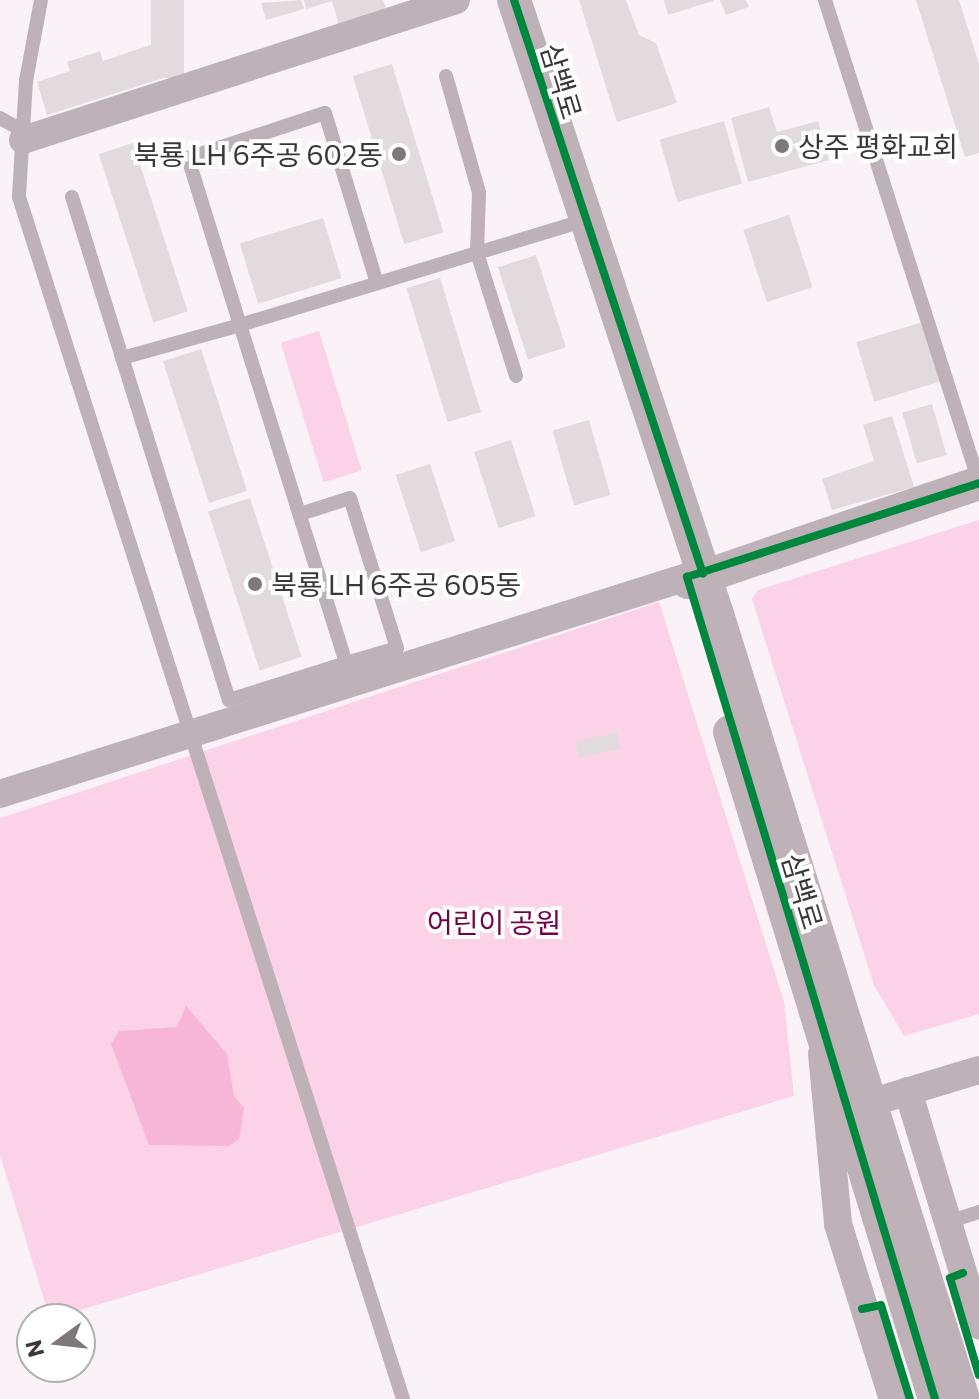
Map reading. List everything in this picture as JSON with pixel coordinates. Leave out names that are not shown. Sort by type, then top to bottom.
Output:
[{"type":"street","points":[[23,136],[456,0]]},
{"type":"street","name":"삼백로","points":[[514,0],[695,576],[822,1025],[935,1399]]},
{"type":"street","points":[[0,794],[695,576],[979,483]]},
{"type":"street","points":[[695,576],[873,1102],[963,1399]]},
{"type":"street","points":[[822,1025],[822,1112],[838,1224],[893,1399]]},
{"type":"street","points":[[873,1102],[979,1070]]},
{"type":"street","points":[[908,1091],[979,1325]]},
{"type":"lane","points":[[41,0],[23,136],[19,197],[403,1399]]},
{"type":"lane","points":[[825,0],[979,483]]},
{"type":"lane","points":[[446,76],[479,193],[477,253],[516,376]]},
{"type":"lane","points":[[346,663],[188,158],[325,113],[377,283]]},
{"type":"lane","points":[[0,118],[23,136]]},
{"type":"lane","points":[[72,197],[229,700],[397,648],[350,498],[300,514]]},
{"type":"lane","points":[[122,358],[583,221]]},
{"type":"lane","points":[[948,1222],[979,1212]]},
{"type":"green space","points":[[319,331],[362,471],[323,482],[281,343]]},
{"type":"green space","points":[[979,520],[979,1014],[904,1036],[874,985],[752,599],[758,590]]},
{"type":"green space","name":"어린이 공원","points":[[659,602],[784,1002],[794,1096],[96,1305],[45,1303],[0,1155],[0,818]]},
{"type":"shaded area","points":[[186,1006],[227,1054],[234,1096],[244,1108],[239,1139],[229,1146],[149,1145],[111,1044],[119,1031],[177,1027]]},
{"type":"building","points":[[151,0],[184,0],[184,78],[151,78]]},
{"type":"building","points":[[301,0],[304,9],[266,20],[261,3]]},
{"type":"building","points":[[304,0],[383,0],[387,11],[339,25],[332,1],[306,9]]},
{"type":"building","points":[[579,0],[626,0],[639,35],[656,43],[677,103],[617,122]]},
{"type":"building","points":[[664,0],[713,0],[713,1],[668,15]]},
{"type":"building","points":[[720,0],[746,0],[749,7],[726,15]]},
{"type":"building","points":[[916,0],[959,0],[979,64],[979,153],[965,157]]},
{"type":"building","points":[[159,42],[170,76],[47,115],[37,82],[70,71],[67,62],[100,51],[103,61]]},
{"type":"building","name":"북룡 LH 6주공 602동","points":[[392,64],[443,232],[404,244],[353,76]]},
{"type":"building","name":"상주 평화교회","points":[[769,107],[777,132],[818,121],[829,160],[748,182],[731,118]]},
{"type":"building","points":[[724,121],[742,183],[678,202],[660,139]]},
{"type":"building","points":[[133,143],[188,311],[153,322],[99,154]]},
{"type":"building","points":[[789,215],[812,287],[767,302],[743,230]]},
{"type":"building","points":[[323,218],[341,278],[258,304],[240,243]]},
{"type":"building","points":[[536,255],[566,347],[528,360],[498,267]]},
{"type":"building","points":[[440,278],[481,412],[447,422],[407,288]]},
{"type":"building","points":[[926,321],[944,380],[874,402],[856,342]]},
{"type":"building","points":[[201,349],[247,491],[209,503],[163,361]]},
{"type":"building","points":[[932,404],[947,455],[917,463],[902,413]]},
{"type":"building","points":[[892,416],[914,487],[832,510],[822,479],[874,461],[863,425]]},
{"type":"building","points":[[589,420],[610,495],[574,505],[552,430]]},
{"type":"building","points":[[511,440],[536,516],[499,528],[474,452]]},
{"type":"building","points":[[430,464],[455,541],[421,552],[396,475]]},
{"type":"building","name":"북룡 LH 6주공 605동","points":[[250,498],[302,657],[260,670],[208,512]]},
{"type":"building","points":[[617,732],[621,749],[579,758],[575,742]]},
{"type":"cycle path","points":[[514,0],[703,574]]},
{"type":"cycle path","points":[[935,1399],[687,577],[979,483]]},
{"type":"cycle path","points":[[963,1273],[950,1278],[979,1375]]},
{"type":"cycle path","points":[[862,1309],[881,1305],[910,1399]]},
{"type":"place","name":"상주 평화교회","points":[[782,146]]},
{"type":"place","name":"북룡 LH 6주공 602동","points":[[399,154]]},
{"type":"place","name":"북룡 LH 6주공 605동","points":[[255,584]]}]
